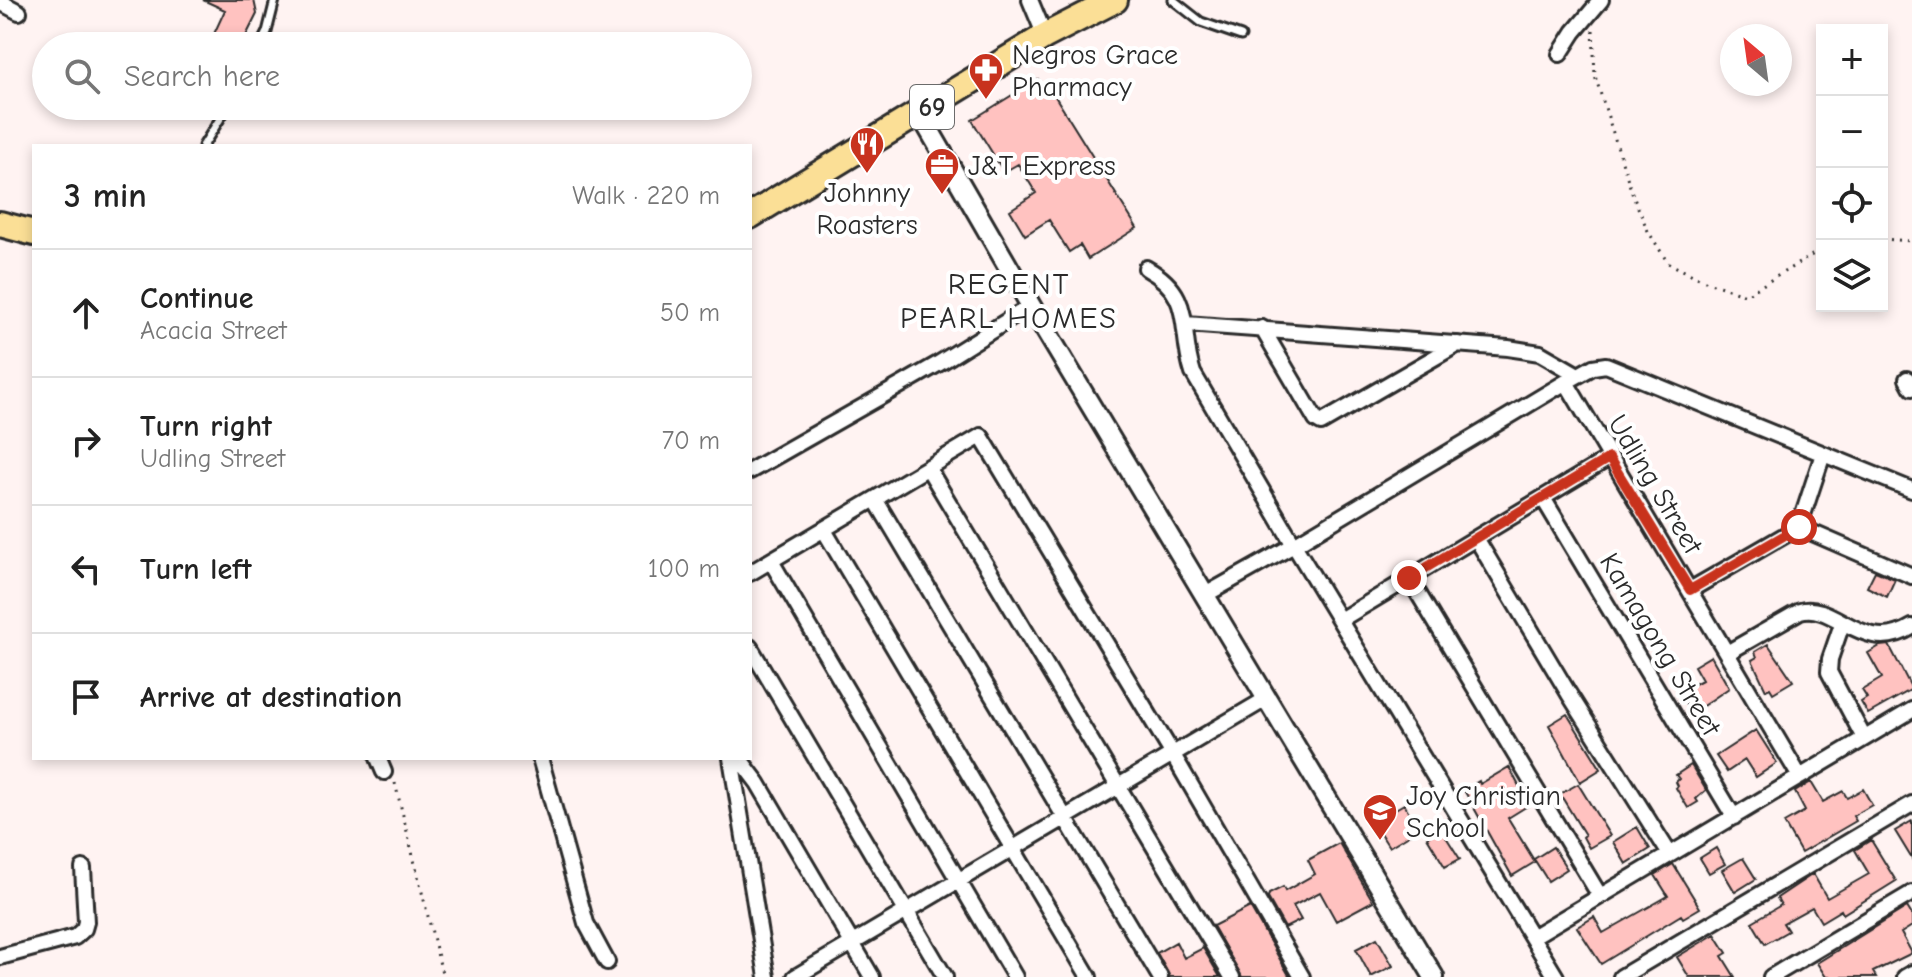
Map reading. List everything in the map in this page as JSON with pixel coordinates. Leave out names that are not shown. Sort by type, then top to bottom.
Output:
[{"type":"main road","name":"69","points":[[752,215],[1045,36],[1115,0]]},
{"type":"main road","points":[[0,224],[32,232]]},
{"type":"street","points":[[1030,0],[1045,36]]},
{"type":"street","points":[[1560,54],[1601,0]]},
{"type":"street","points":[[0,2],[19,12]]},
{"type":"street","points":[[920,114],[1031,306],[1434,977]]},
{"type":"street","points":[[1146,268],[1164,279],[1182,309],[1186,324],[1186,350],[1193,373],[1556,977]]},
{"type":"street","points":[[752,470],[938,364],[1031,306]]},
{"type":"street","points":[[1186,324],[1540,353],[1572,378]]},
{"type":"street","points":[[1262,328],[1316,420],[1321,423],[1458,344]]},
{"type":"street","points":[[1205,595],[1572,378],[1593,367],[1606,365],[1912,490]]},
{"type":"street","name":"Udling Street","points":[[1572,378],[1609,458],[1800,777]]},
{"type":"street","points":[[752,572],[981,436],[1172,753],[1302,977]]},
{"type":"street","points":[[1690,590],[1799,527],[1823,454]]},
{"type":"street","points":[[1340,620],[1609,458]]},
{"type":"street","points":[[928,468],[1232,977]]},
{"type":"street","name":"Kamagong Street","points":[[1543,498],[1734,817]]},
{"type":"street","points":[[875,499],[1160,977]]},
{"type":"street","points":[[1799,527],[1912,576]]},
{"type":"street","points":[[824,530],[1089,977]]},
{"type":"street","points":[[1476,538],[1669,853]]},
{"type":"street","points":[[771,561],[1015,977]]},
{"type":"street","points":[[1409,578],[1600,896]]},
{"type":"street","points":[[1727,653],[1808,609],[1883,637],[1912,627]]},
{"type":"street","points":[[1842,624],[1830,659],[1829,672],[1864,738]]},
{"type":"street","points":[[752,650],[945,977]]},
{"type":"street","points":[[802,975],[852,942],[1266,699]]},
{"type":"street","points":[[1532,937],[1912,710]]},
{"type":"street","points":[[541,760],[586,923],[607,962]]},
{"type":"street","points":[[731,760],[767,977]]},
{"type":"street","points":[[741,760],[758,783],[872,977]]},
{"type":"street","points":[[1621,977],[1912,804]]},
{"type":"street","points":[[0,957],[75,937],[84,929],[83,868]]},
{"type":"street","points":[[1771,977],[1912,893]]},
{"type":"street","points":[[1905,977],[1912,973]]},
{"type":"lane","points":[[267,32],[275,0]]},
{"type":"lane","points":[[1173,0],[1201,22],[1241,36]]},
{"type":"lane","points":[[204,144],[219,120]]},
{"type":"path","points":[[1589,15],[1593,29],[1595,76],[1633,196],[1648,231],[1668,263],[1707,282],[1746,295],[1816,253]]},
{"type":"path","points":[[1888,239],[1912,241]]},
{"type":"path","points":[[385,769],[443,977]]},
{"type":"building","points":[[203,0],[254,0],[257,14],[248,32],[215,32],[225,10]]},
{"type":"building","points":[[1038,79],[1044,88],[1048,85],[1137,228],[1088,259],[1080,245],[1069,252],[1049,220],[1025,235],[1010,210],[1036,193],[1018,164],[1004,172],[972,120]]},
{"type":"building","points":[[1875,571],[1895,579],[1887,597],[1867,587]]},
{"type":"building","points":[[1768,644],[1793,681],[1773,693],[1770,688],[1766,690],[1752,660],[1757,657],[1755,652]]},
{"type":"building","points":[[1889,645],[1912,689],[1868,714],[1861,702],[1867,698],[1862,690],[1882,678],[1868,653]]},
{"type":"building","points":[[1711,656],[1729,688],[1691,714],[1680,692],[1702,680],[1694,666]]},
{"type":"building","points":[[1567,714],[1601,769],[1580,782],[1549,725]]},
{"type":"building","points":[[1756,730],[1777,763],[1756,777],[1745,760],[1727,772],[1716,756]]},
{"type":"building","points":[[1691,765],[1706,790],[1696,799],[1698,802],[1688,808],[1676,788],[1679,779],[1676,775]]},
{"type":"building","points":[[1509,767],[1529,805],[1508,818],[1535,862],[1512,876],[1464,790]]},
{"type":"building","points":[[1811,782],[1823,802],[1843,791],[1847,798],[1863,789],[1872,805],[1853,816],[1856,821],[1801,853],[1784,823],[1805,811],[1795,792]]},
{"type":"building","points":[[1578,784],[1610,836],[1589,848],[1583,837],[1585,835],[1560,794]]},
{"type":"building","points":[[1404,804],[1419,829],[1389,847],[1373,822]]},
{"type":"building","points":[[1912,821],[1912,859],[1895,831]]},
{"type":"building","points":[[1637,827],[1650,849],[1626,864],[1613,842]]},
{"type":"building","points":[[1441,829],[1460,859],[1445,867],[1427,837]]},
{"type":"building","points":[[1871,840],[1896,881],[1843,914],[1841,910],[1821,922],[1812,907],[1783,923],[1788,931],[1765,944],[1752,922],[1781,905],[1777,898],[1813,874],[1827,898],[1869,874],[1855,850]]},
{"type":"building","points":[[1339,843],[1373,901],[1336,921],[1320,892],[1293,906],[1301,920],[1285,928],[1268,898],[1269,894],[1283,887],[1285,891],[1315,874],[1308,860]]},
{"type":"building","points":[[1553,847],[1567,869],[1548,881],[1534,859]]},
{"type":"building","points":[[1716,848],[1725,864],[1709,873],[1700,858]]},
{"type":"building","points":[[1743,858],[1756,879],[1735,892],[1722,870]]},
{"type":"building","points":[[1673,864],[1700,908],[1683,918],[1681,915],[1601,964],[1577,927],[1594,917],[1603,933],[1668,896],[1655,875]]},
{"type":"building","points":[[1250,907],[1290,977],[1242,977],[1213,926]]},
{"type":"building","points":[[1907,907],[1912,915],[1912,926],[1901,933],[1912,953],[1873,972],[1876,977],[1826,977],[1817,963]]},
{"type":"building","points":[[1715,934],[1727,953],[1722,956],[1735,977],[1689,977],[1677,957]]},
{"type":"building","points":[[1377,938],[1393,966],[1371,977],[1356,949]]},
{"type":"building","points":[[1176,942],[1184,958],[1203,948],[1220,977],[1170,977],[1157,953]]},
{"type":"place","name":"Negros Grace Pharmacy","points":[[986,101]]},
{"type":"place","name":"Johnny Roasters","points":[[867,175]]},
{"type":"place","name":"J&T Express","points":[[942,196]]},
{"type":"place","name":"Joy Christian School","points":[[1380,842]]},
{"type":"district","name":"REGENT PEARL HOMES","points":[[1009,301]]},
{"type":"route","points":[[1409,578],[1609,458],[1690,590],[1799,527]]}]
